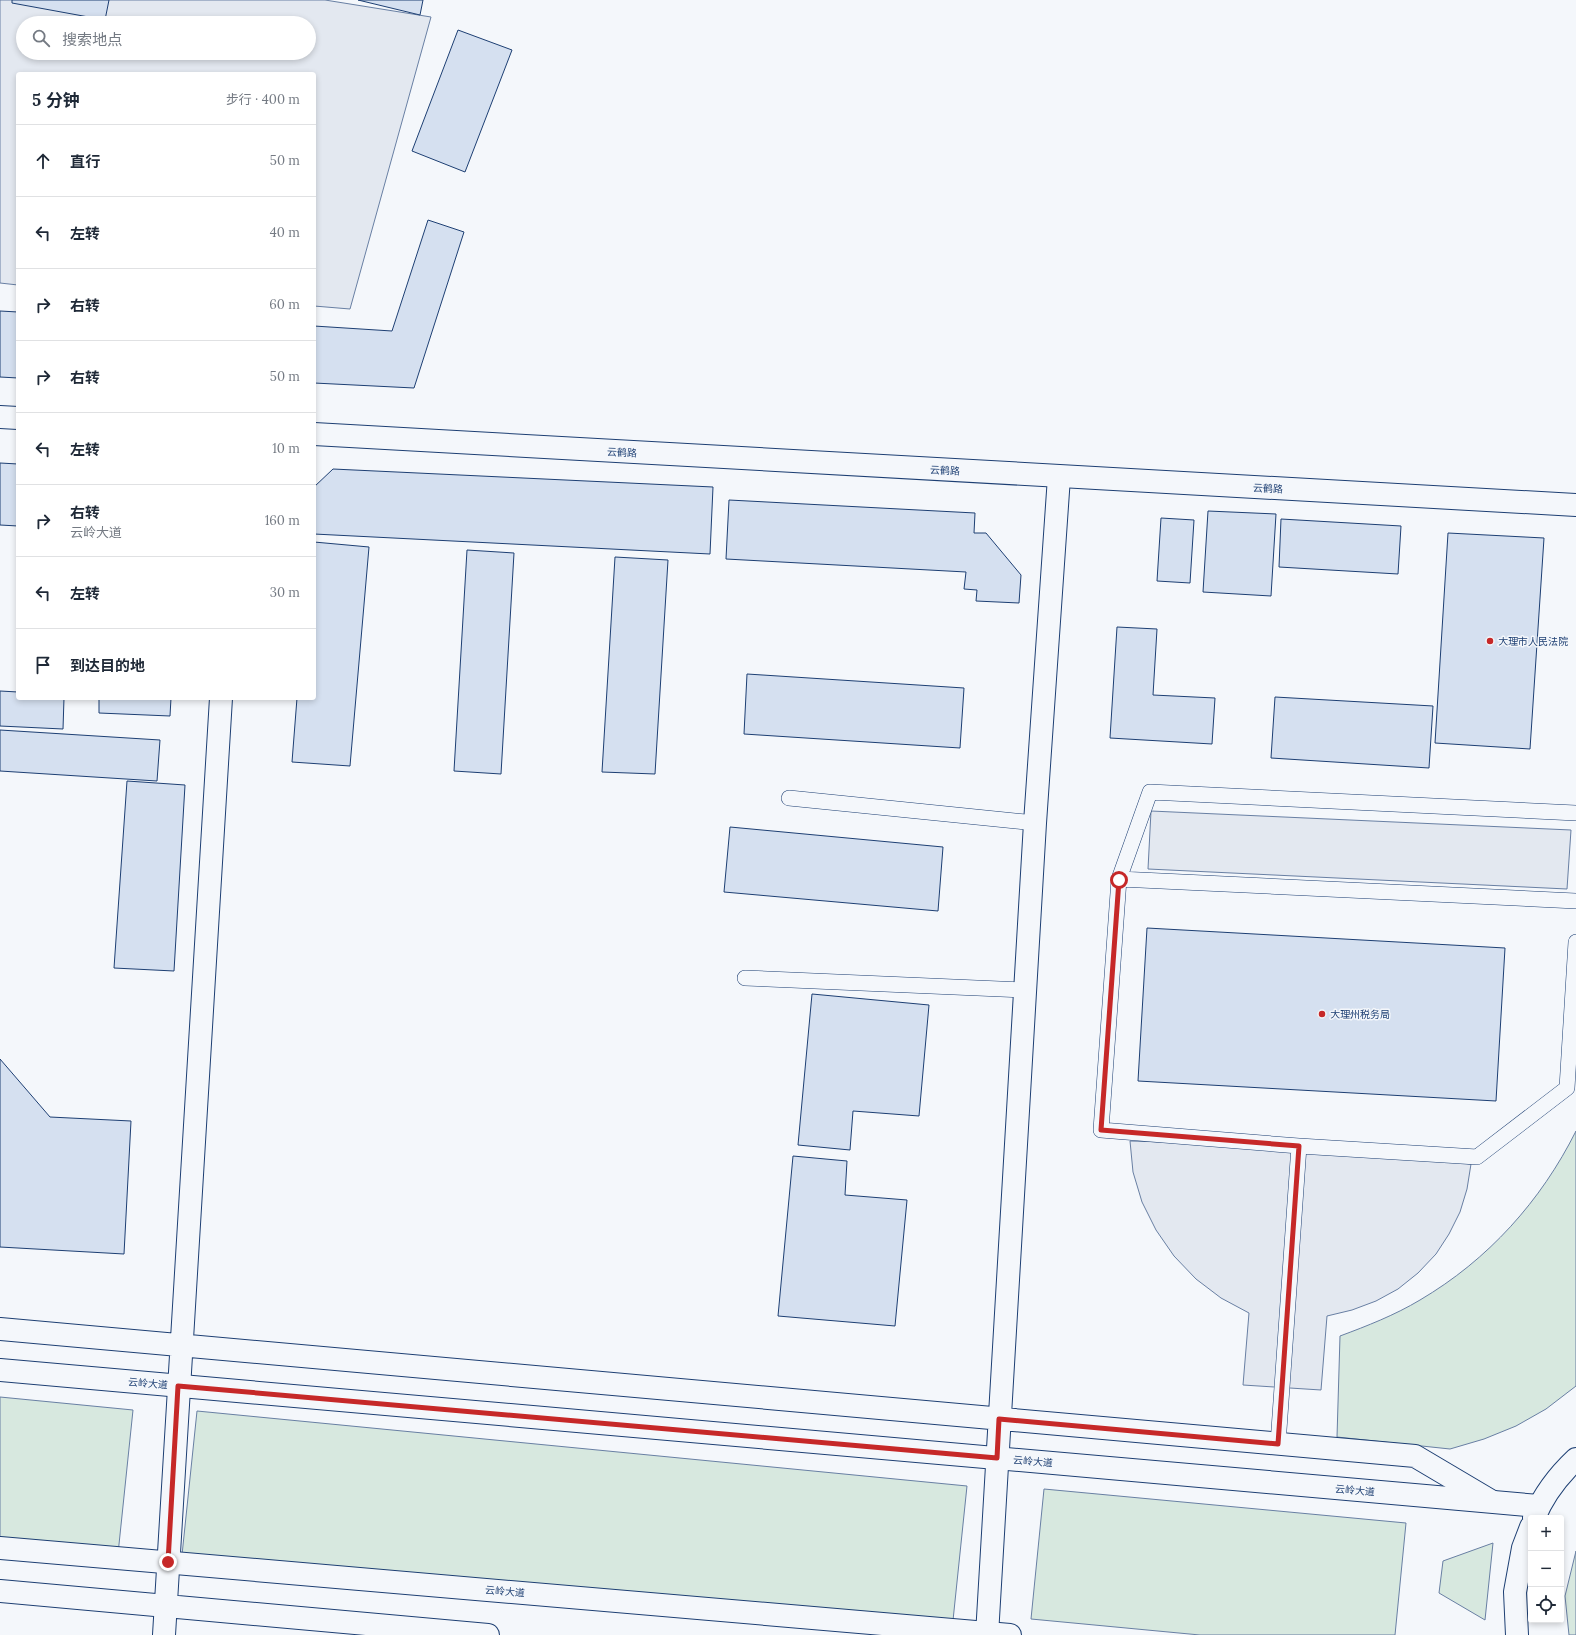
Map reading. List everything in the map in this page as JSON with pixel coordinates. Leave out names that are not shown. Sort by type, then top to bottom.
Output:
[{"type":"street","points":[[0,417],[16,418]]},
{"type":"street","name":"云鹤路","points":[[316,434],[1576,505]]},
{"type":"street","points":[[987,1634],[1035,823],[1059,476]]},
{"type":"street","points":[[164,1635],[221,700]]},
{"type":"street","points":[[0,1329],[1415,1456],[1491,1501]]},
{"type":"street","name":"云岭大道","points":[[0,1370],[1491,1501],[1537,1512]]},
{"type":"street","points":[[1537,1512],[1563,1471],[1576,1459]]},
{"type":"street","points":[[1517,1635],[1515,1592],[1523,1548],[1528,1535]]},
{"type":"street","name":"云岭大道","points":[[0,1548],[1010,1635]]},
{"type":"street","points":[[0,1591],[488,1635]]},
{"type":"lane","points":[[1576,813],[1150,792],[1119,880],[1101,1130],[1299,1146],[1477,1158],[1567,1088],[1576,942]]},
{"type":"lane","points":[[789,798],[1035,823]]},
{"type":"lane","points":[[1119,880],[1576,901]]},
{"type":"lane","points":[[745,978],[1025,990]]},
{"type":"lane","points":[[1278,1444],[1299,1146]]},
{"type":"shaded area","points":[[0,0],[325,0],[431,17],[350,309],[316,306],[316,72],[16,72],[16,285],[0,283]]},
{"type":"shaded area","points":[[1151,811],[1571,830],[1567,889],[1148,869]]},
{"type":"shaded area","points":[[1576,1131],[1576,1386],[1546,1409],[1516,1426],[1484,1439],[1450,1449],[1337,1437],[1340,1336],[1401,1311],[1445,1284],[1468,1267],[1510,1227],[1529,1205],[1562,1157]]},
{"type":"shaded area","points":[[1130,1141],[1299,1146],[1471,1164],[1467,1189],[1460,1212],[1449,1234],[1436,1254],[1418,1273],[1398,1289],[1376,1301],[1352,1310],[1327,1316],[1321,1390],[1243,1385],[1249,1313],[1221,1298],[1196,1279],[1174,1256],[1156,1230],[1142,1202],[1133,1172]]},
{"type":"shaded area","points":[[0,1397],[133,1410],[118,1554],[0,1543]]},
{"type":"shaded area","points":[[197,1411],[967,1486],[952,1630],[182,1555]]},
{"type":"shaded area","points":[[1044,1489],[1406,1523],[1395,1635],[1200,1635],[1031,1619]]},
{"type":"shaded area","points":[[1493,1543],[1485,1620],[1439,1593],[1443,1561]]},
{"type":"shaded area","points":[[1576,1551],[1576,1635],[1569,1635],[1565,1596]]},
{"type":"building","points":[[12,0],[109,0],[106,16],[83,16],[12,3]]},
{"type":"building","points":[[358,0],[423,0],[420,15]]},
{"type":"building","points":[[458,30],[512,50],[465,172],[412,151]]},
{"type":"building","points":[[428,220],[464,232],[414,388],[316,383],[316,326],[392,331]]},
{"type":"building","points":[[0,311],[16,312],[16,378],[0,377]]},
{"type":"building","points":[[0,463],[16,464],[16,526],[0,525]]},
{"type":"building","points":[[333,469],[713,487],[710,554],[316,534],[316,485]]},
{"type":"building","points":[[729,500],[975,513],[974,533],[986,533],[1021,575],[1019,603],[976,601],[977,590],[964,589],[966,572],[726,559]]},
{"type":"building","points":[[1208,511],[1276,514],[1271,596],[1203,592]]},
{"type":"building","points":[[1161,518],[1194,520],[1190,583],[1157,581]]},
{"type":"building","points":[[1281,519],[1401,526],[1398,574],[1279,567]]},
{"type":"building","name":"大理市人民法院","points":[[1448,533],[1544,538],[1530,749],[1435,743]]},
{"type":"building","points":[[316,542],[369,547],[350,766],[292,762],[297,700],[316,700]]},
{"type":"building","points":[[467,550],[514,553],[501,774],[454,771]]},
{"type":"building","points":[[615,557],[668,560],[655,774],[602,772]]},
{"type":"building","points":[[1117,627],[1157,629],[1153,695],[1215,698],[1212,744],[1110,738]]},
{"type":"building","points":[[747,674],[964,688],[960,748],[744,734]]},
{"type":"building","points":[[0,691],[16,692],[16,700],[64,700],[63,729],[0,726]]},
{"type":"building","points":[[1275,697],[1433,706],[1429,768],[1271,758]]},
{"type":"building","points":[[99,700],[171,700],[170,716],[99,713]]},
{"type":"building","points":[[0,730],[160,740],[157,781],[0,771]]},
{"type":"building","points":[[127,781],[185,785],[174,971],[114,968]]},
{"type":"building","points":[[730,827],[943,847],[938,911],[724,892]]},
{"type":"building","name":"大理州税务局","points":[[1147,928],[1505,948],[1496,1101],[1138,1081]]},
{"type":"building","points":[[812,994],[929,1005],[919,1116],[853,1111],[850,1150],[798,1145]]},
{"type":"building","points":[[0,1059],[50,1117],[131,1121],[124,1254],[0,1247]]},
{"type":"building","points":[[793,1156],[847,1161],[845,1195],[907,1200],[895,1326],[778,1316]]},
{"type":"place","name":"大理市人民法院","points":[[1490,641]]},
{"type":"place","name":"大理州税务局","points":[[1322,1014]]},
{"type":"route","points":[[168,1562],[178,1386],[997,1458],[999,1419],[1278,1444],[1299,1146],[1101,1130],[1119,880]]}]
